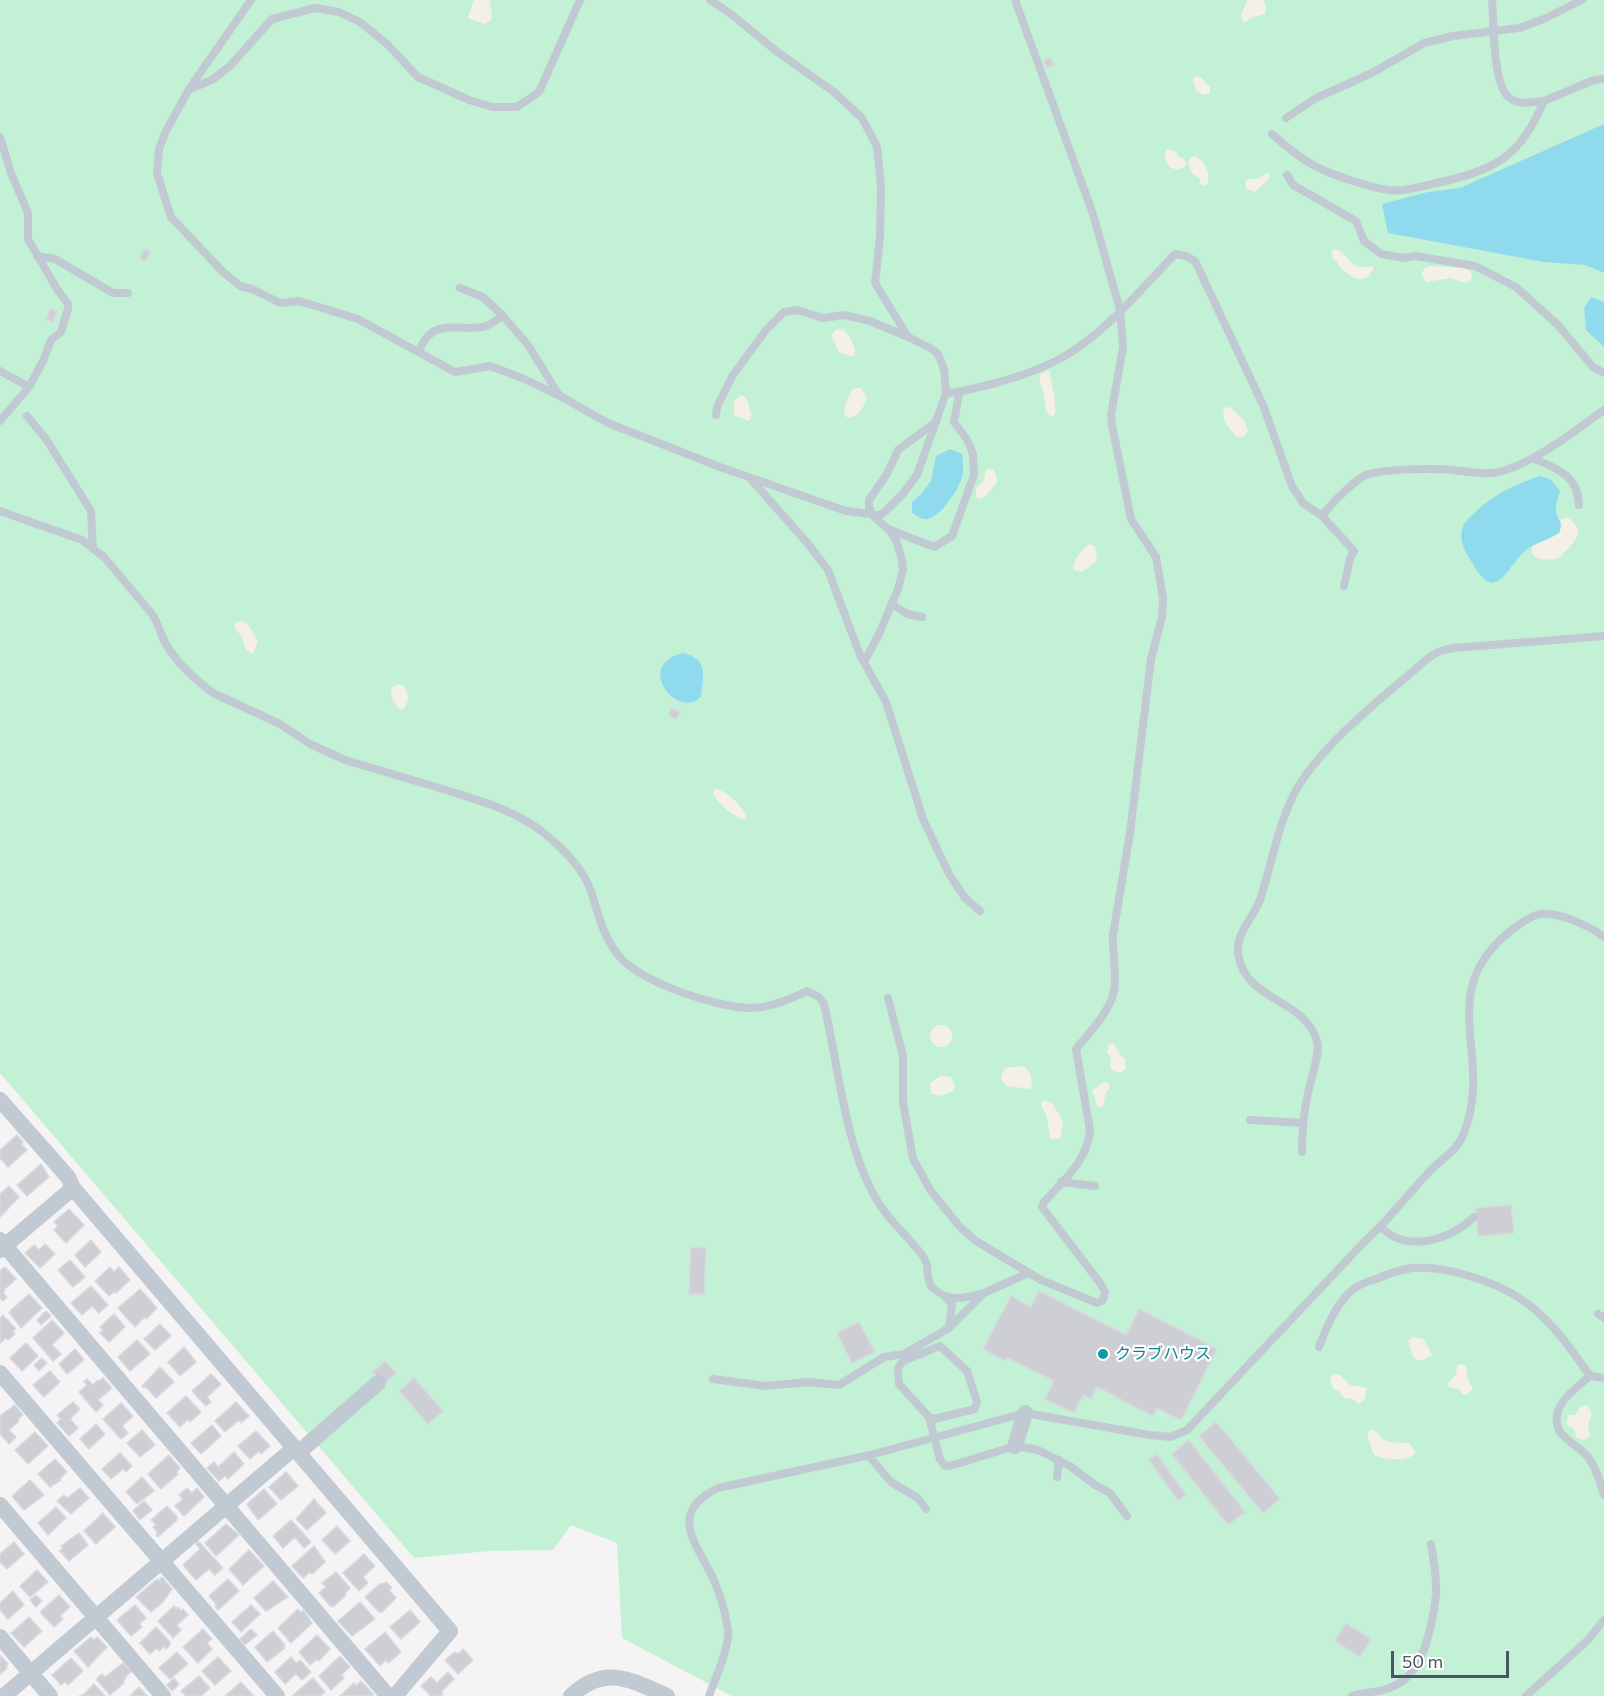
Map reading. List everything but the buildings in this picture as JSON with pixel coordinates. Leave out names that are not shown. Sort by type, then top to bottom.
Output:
[{"type":"street","points":[[0,1100],[68,1177],[73,1188],[450,1631],[395,1696]]},
{"type":"street","points":[[73,1188],[2,1246],[388,1696]]},
{"type":"street","points":[[0,1373],[277,1696]]},
{"type":"street","points":[[4,1696],[226,1506],[378,1383]]},
{"type":"street","points":[[1014,1446],[1024,1413]]},
{"type":"street","points":[[0,1505],[163,1696]]},
{"type":"street","points":[[0,1637],[50,1696]]},
{"type":"street","points":[[571,1696],[590,1682],[613,1677],[628,1679],[667,1696]]},
{"type":"lane","points":[[251,0],[189,89],[166,131],[159,149],[157,173],[171,217],[222,271],[240,286],[252,289],[280,303],[299,301],[358,319],[455,372],[490,366],[560,396],[608,423],[846,512],[882,514],[902,495],[917,475],[946,393],[944,369],[938,354],[933,349],[870,321],[844,315],[823,318],[796,310],[784,312],[766,330],[733,375],[717,407],[716,415]]},
{"type":"lane","points":[[189,89],[212,80],[230,66],[272,19],[315,8],[339,12],[360,22],[387,44],[418,77],[469,100],[492,107],[517,106],[539,92],[580,0]]},
{"type":"lane","points":[[710,0],[834,92],[862,118],[877,147],[881,186],[880,237],[875,283],[908,337]]},
{"type":"lane","points":[[888,998],[903,1056],[903,1102],[913,1159],[931,1191],[967,1233],[1013,1264],[1041,1280],[1088,1300],[1097,1303],[1103,1300],[1105,1292],[1100,1283],[1042,1208],[1044,1202],[1082,1158],[1089,1140],[1090,1131],[1076,1049],[1095,1027],[1109,1005],[1115,989],[1113,935],[1130,833],[1151,659],[1162,617],[1163,598],[1156,557],[1131,519],[1112,425],[1111,415],[1123,347],[1120,310],[1093,214],[1015,0]]},
{"type":"lane","points":[[1491,0],[1495,32],[1495,61],[1500,83],[1505,94],[1512,100],[1544,101],[1604,79]]},
{"type":"lane","points":[[1286,118],[1316,98],[1372,73],[1424,43],[1453,36],[1519,28],[1544,19],[1582,0]]},
{"type":"lane","points":[[1272,134],[1313,167],[1333,176],[1381,189],[1403,190],[1468,176],[1504,158],[1519,147],[1537,118],[1544,101]]},
{"type":"lane","points":[[0,137],[10,174],[28,213],[28,239],[68,303],[61,332],[51,340],[29,387],[0,421]]},
{"type":"lane","points":[[1287,175],[1293,185],[1356,221],[1364,241],[1381,254],[1404,258],[1415,256],[1474,266],[1516,287],[1557,325],[1593,367],[1604,373]]},
{"type":"lane","points":[[946,393],[959,393],[1046,367],[1070,353],[1101,328],[1175,254],[1186,256],[1195,261],[1263,405],[1292,486],[1303,503],[1322,516],[1354,551],[1344,586]]},
{"type":"lane","points":[[37,256],[55,259],[113,293],[128,293]]},
{"type":"lane","points":[[460,288],[483,297],[503,316],[528,345],[560,396]]},
{"type":"lane","points":[[418,352],[429,335],[439,330],[487,326],[503,316]]},
{"type":"lane","points":[[0,371],[29,387]]},
{"type":"lane","points":[[888,529],[934,547],[952,536],[974,475],[973,454],[954,422],[959,393]]},
{"type":"lane","points":[[1322,516],[1336,499],[1368,474],[1422,469],[1477,474],[1505,471],[1532,458],[1604,410]]},
{"type":"lane","points":[[27,417],[46,440],[91,511],[93,549]]},
{"type":"lane","points":[[864,662],[892,604],[903,570],[896,540],[888,529],[872,515],[869,500],[887,474],[898,450],[937,422]]},
{"type":"lane","points":[[1532,458],[1555,467],[1566,476],[1578,494],[1579,505]]},
{"type":"lane","points":[[748,477],[809,545],[828,570],[864,662],[886,702],[923,819],[948,874],[964,898],[980,911]]},
{"type":"lane","points":[[0,511],[82,540],[104,557],[152,614],[167,646],[213,693],[280,724],[324,752],[489,804],[522,818],[562,850],[583,875],[590,887],[606,938],[620,957],[649,978],[716,1003],[742,1008],[764,1007],[807,991],[819,997],[824,1004],[838,1080],[864,1175],[890,1220],[922,1256],[928,1267],[929,1282],[933,1289],[952,1305],[950,1328]]},
{"type":"lane","points":[[892,604],[907,614],[922,616]]},
{"type":"lane","points":[[1302,1152],[1303,1123],[1311,1074],[1318,1053],[1317,1040],[1302,1018],[1290,1007],[1254,985],[1241,970],[1238,951],[1239,938],[1259,901],[1285,816],[1304,778],[1329,749],[1382,697],[1438,652],[1454,648],[1604,636]]},
{"type":"lane","points":[[709,1696],[728,1632],[722,1600],[689,1531],[692,1511],[707,1493],[718,1488],[868,1455],[1024,1413],[1150,1435],[1172,1437],[1187,1430],[1365,1241],[1381,1227],[1432,1168],[1451,1152],[1462,1137],[1472,1109],[1471,1036],[1468,1008],[1470,991],[1487,952],[1507,933],[1528,919],[1541,914],[1576,922],[1604,937]]},
{"type":"lane","points":[[1250,1120],[1303,1123]]},
{"type":"lane","points":[[1061,1182],[1095,1186]]},
{"type":"lane","points":[[1381,1227],[1390,1237],[1406,1241],[1428,1241],[1461,1229],[1474,1217]]},
{"type":"lane","points":[[1319,1347],[1334,1316],[1349,1294],[1359,1286],[1392,1272],[1408,1268],[1430,1268],[1489,1284],[1523,1301],[1562,1336],[1590,1376],[1604,1378]]},
{"type":"lane","points":[[946,1298],[959,1299],[984,1293],[1026,1274],[1034,1274]]},
{"type":"lane","points":[[713,1379],[766,1386],[808,1382],[839,1385],[884,1357],[904,1354],[950,1328],[984,1293]]},
{"type":"lane","points":[[930,1421],[975,1409],[977,1402],[967,1371],[940,1346],[903,1361],[898,1368],[899,1384],[930,1421],[940,1459],[944,1465],[950,1466],[1014,1446],[1038,1450],[1070,1466],[1110,1493],[1127,1516]]},
{"type":"lane","points":[[1590,1376],[1568,1395],[1559,1407],[1557,1418],[1559,1429],[1588,1457],[1604,1495]]},
{"type":"lane","points":[[868,1455],[891,1482],[918,1498],[926,1509]]},
{"type":"lane","points":[[1057,1477],[1059,1460]]},
{"type":"lane","points":[[1352,1696],[1388,1689],[1404,1680],[1416,1668],[1425,1650],[1436,1594],[1431,1544]]},
{"type":"lane","points":[[1526,1696],[1587,1641],[1604,1620]]},
{"type":"green space","points":[[0,0],[1604,0],[1604,1696],[732,1696],[622,1638],[617,1543],[571,1525],[553,1550],[490,1551],[414,1558],[0,1073]]},
{"type":"sand","points":[[474,0],[490,0],[492,18],[485,24],[468,17]]},
{"type":"sand","points":[[1247,0],[1263,0],[1266,5],[1265,14],[1252,17],[1245,22],[1242,20],[1241,15]]},
{"type":"sand","points":[[1196,76],[1201,77],[1210,87],[1210,93],[1204,95],[1196,91],[1193,79]]},
{"type":"sand","points":[[1168,149],[1184,159],[1185,167],[1173,169],[1170,167],[1165,157]]},
{"type":"sand","points":[[1194,156],[1201,160],[1208,172],[1207,184],[1202,186],[1200,179],[1190,169],[1188,161]]},
{"type":"sand","points":[[1268,173],[1270,178],[1255,192],[1246,189],[1245,182],[1249,179],[1256,179]]},
{"type":"sand","points":[[1335,249],[1342,252],[1355,265],[1374,266],[1371,273],[1361,279],[1344,271],[1333,259],[1331,252]]},
{"type":"sand","points":[[1430,266],[1464,268],[1470,271],[1472,277],[1465,283],[1451,278],[1426,282],[1421,274],[1425,268]]},
{"type":"sand","points":[[843,329],[855,349],[853,357],[839,352],[831,335],[836,330]]},
{"type":"sand","points":[[1049,370],[1055,408],[1055,414],[1051,417],[1046,411],[1040,381],[1040,375]]},
{"type":"sand","points":[[855,388],[861,388],[867,398],[860,411],[847,417],[844,409]]},
{"type":"sand","points":[[741,395],[748,401],[752,415],[749,421],[734,415],[734,401]]},
{"type":"sand","points":[[1230,407],[1245,421],[1248,431],[1244,437],[1237,437],[1225,420],[1224,408]]},
{"type":"sand","points":[[988,469],[993,469],[997,482],[986,496],[978,499],[976,488],[984,481]]},
{"type":"sand","points":[[1567,517],[1578,529],[1576,539],[1559,558],[1545,560],[1536,558],[1532,553],[1532,546],[1559,533],[1562,524],[1560,520]]},
{"type":"sand","points":[[1091,544],[1095,547],[1097,561],[1082,572],[1074,570],[1078,555]]},
{"type":"sand","points":[[239,621],[249,626],[258,642],[253,653],[246,649],[241,635],[235,629],[235,624]]},
{"type":"sand","points":[[402,685],[408,694],[408,701],[402,710],[395,704],[392,695],[391,688]]},
{"type":"sand","points":[[715,788],[735,801],[743,810],[746,820],[723,806],[713,794]]},
{"type":"sand","points":[[941,1025],[949,1028],[952,1036],[949,1044],[941,1047],[933,1044],[930,1036],[933,1028]]},
{"type":"sand","points":[[1109,1044],[1114,1044],[1125,1059],[1126,1068],[1122,1072],[1116,1072],[1110,1068],[1111,1056],[1107,1053]]},
{"type":"sand","points":[[1023,1066],[1031,1076],[1031,1089],[1007,1086],[1003,1082],[1001,1077],[1005,1068]]},
{"type":"sand","points":[[940,1076],[951,1077],[955,1087],[941,1096],[931,1094],[930,1083]]},
{"type":"sand","points":[[1103,1082],[1109,1083],[1109,1089],[1106,1091],[1103,1107],[1098,1107],[1092,1091]]},
{"type":"sand","points":[[1044,1100],[1053,1104],[1063,1122],[1061,1137],[1057,1139],[1051,1139],[1050,1136],[1041,1103]]},
{"type":"sand","points":[[1413,1337],[1424,1339],[1432,1356],[1420,1361],[1413,1357],[1408,1340]]},
{"type":"sand","points":[[1462,1364],[1466,1367],[1473,1389],[1466,1395],[1462,1394],[1459,1389],[1449,1387],[1448,1383],[1456,1375],[1457,1365]]},
{"type":"sand","points":[[1334,1374],[1340,1375],[1350,1385],[1367,1388],[1365,1399],[1358,1404],[1353,1399],[1344,1398],[1339,1391],[1333,1389],[1330,1377]]},
{"type":"sand","points":[[1587,1405],[1592,1414],[1588,1424],[1590,1437],[1583,1440],[1576,1437],[1574,1429],[1566,1424],[1569,1415],[1575,1415],[1581,1406]]},
{"type":"sand","points":[[1371,1430],[1376,1431],[1386,1441],[1409,1443],[1416,1452],[1403,1459],[1376,1456],[1367,1433]]},
{"type":"water","points":[[1604,124],[1604,273],[1585,265],[1544,262],[1388,233],[1382,204],[1428,192],[1460,188]]},
{"type":"water","points":[[1591,297],[1604,302],[1604,347],[1586,330],[1584,308]]},
{"type":"water","points":[[950,449],[962,454],[963,472],[960,483],[942,510],[930,518],[920,518],[912,513],[912,502],[931,481],[936,456]]},
{"type":"water","points":[[1540,476],[1550,479],[1560,491],[1556,508],[1561,524],[1559,533],[1525,551],[1499,580],[1493,583],[1486,581],[1463,546],[1461,534],[1464,524],[1499,494]]},
{"type":"water","points":[[683,653],[697,659],[702,669],[701,696],[692,702],[682,702],[673,697],[665,689],[661,679],[661,668],[668,659]]},
{"type":"place","name":"クラブハウス","points":[[1103,1354]]}]
